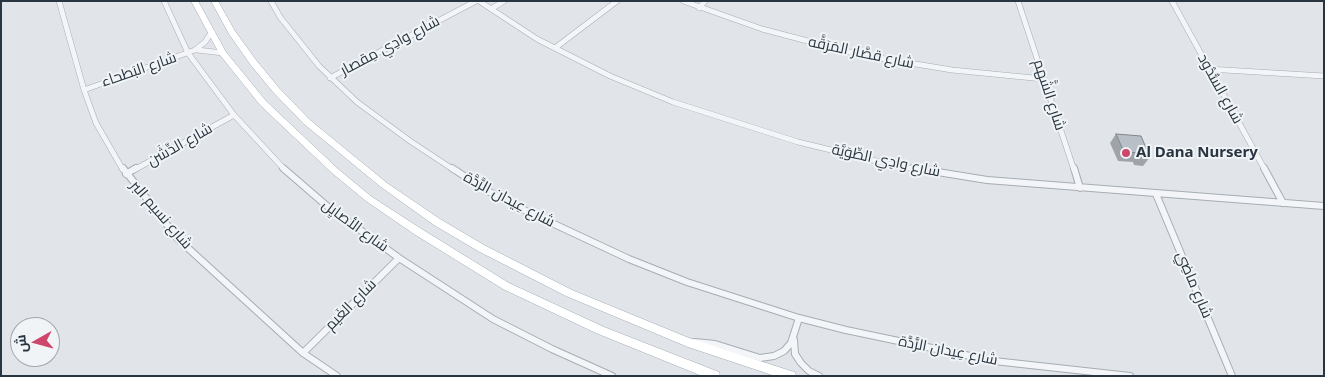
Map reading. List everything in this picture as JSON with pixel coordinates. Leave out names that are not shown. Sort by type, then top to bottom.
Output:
[{"type":"main road","points":[[194,1],[223,53],[263,103],[292,133],[342,177],[417,231],[506,286],[600,330],[703,373],[715,376]]},
{"type":"main road","points":[[216,3],[237,39],[276,90],[306,122],[384,185],[437,222],[481,248],[569,293],[688,342],[791,376]]},
{"type":"street","name":"شارع نسيم البر","points":[[60,1],[84,90],[96,123],[126,174],[178,239],[303,352],[337,376]]},
{"type":"street","name":"شارع الأصايِل","points":[[164,1],[188,53],[234,115],[276,162],[327,206],[400,258],[494,318],[552,349],[612,376]]},
{"type":"street","name":"شارع عِيدان الرَّدَّة","points":[[270,1],[302,47],[330,78],[357,102],[410,142],[484,189],[628,259],[687,282],[799,318],[846,330],[994,361],[1130,376]]},
{"type":"street","name":"شارع وادِي مِقصار","points":[[330,78],[478,1]]},
{"type":"street","name":"شارع وادِي الطِّوَيَّة","points":[[478,1],[555,48],[610,76],[673,102],[798,142],[898,166],[943,174],[1080,188],[1324,206]]},
{"type":"street","points":[[491,9],[504,1]]},
{"type":"street","points":[[555,48],[617,1]]},
{"type":"street","name":"شارع قصَّار المَرَقَّه","points":[[683,1],[762,29],[861,55],[952,70],[1044,79]]},
{"type":"street","points":[[699,8],[705,1]]},
{"type":"street","name":"شارع الشَّهم","points":[[1018,1],[1080,188]]},
{"type":"street","name":"شارع السُّدُود","points":[[1172,1],[1283,203]]},
{"type":"street","name":"شارع البَطحاء","points":[[84,90],[195,50],[205,42],[211,33]]},
{"type":"street","name":"شارع البَطحاء","points":[[195,50],[210,50],[223,53]]},
{"type":"street","points":[[1208,69],[1324,76]]},
{"type":"street","name":"شارع الدِّشَن","points":[[126,174],[234,115]]},
{"type":"street","name":"شارع ماضِي","points":[[1156,194],[1232,376]]},
{"type":"street","name":"شارع الغَيم","points":[[303,352],[400,258]]},
{"type":"street","points":[[799,318],[794,338],[795,354],[801,364],[819,376]]},
{"type":"street","points":[[688,342],[707,343],[760,358],[767,358],[784,351],[794,338]]},
{"type":"building","points":[[1116,134],[1141,136],[1150,157],[1141,157],[1140,153],[1124,152]]},
{"type":"place","name":"Al Dana Nursery","points":[[1126,153]]}]
